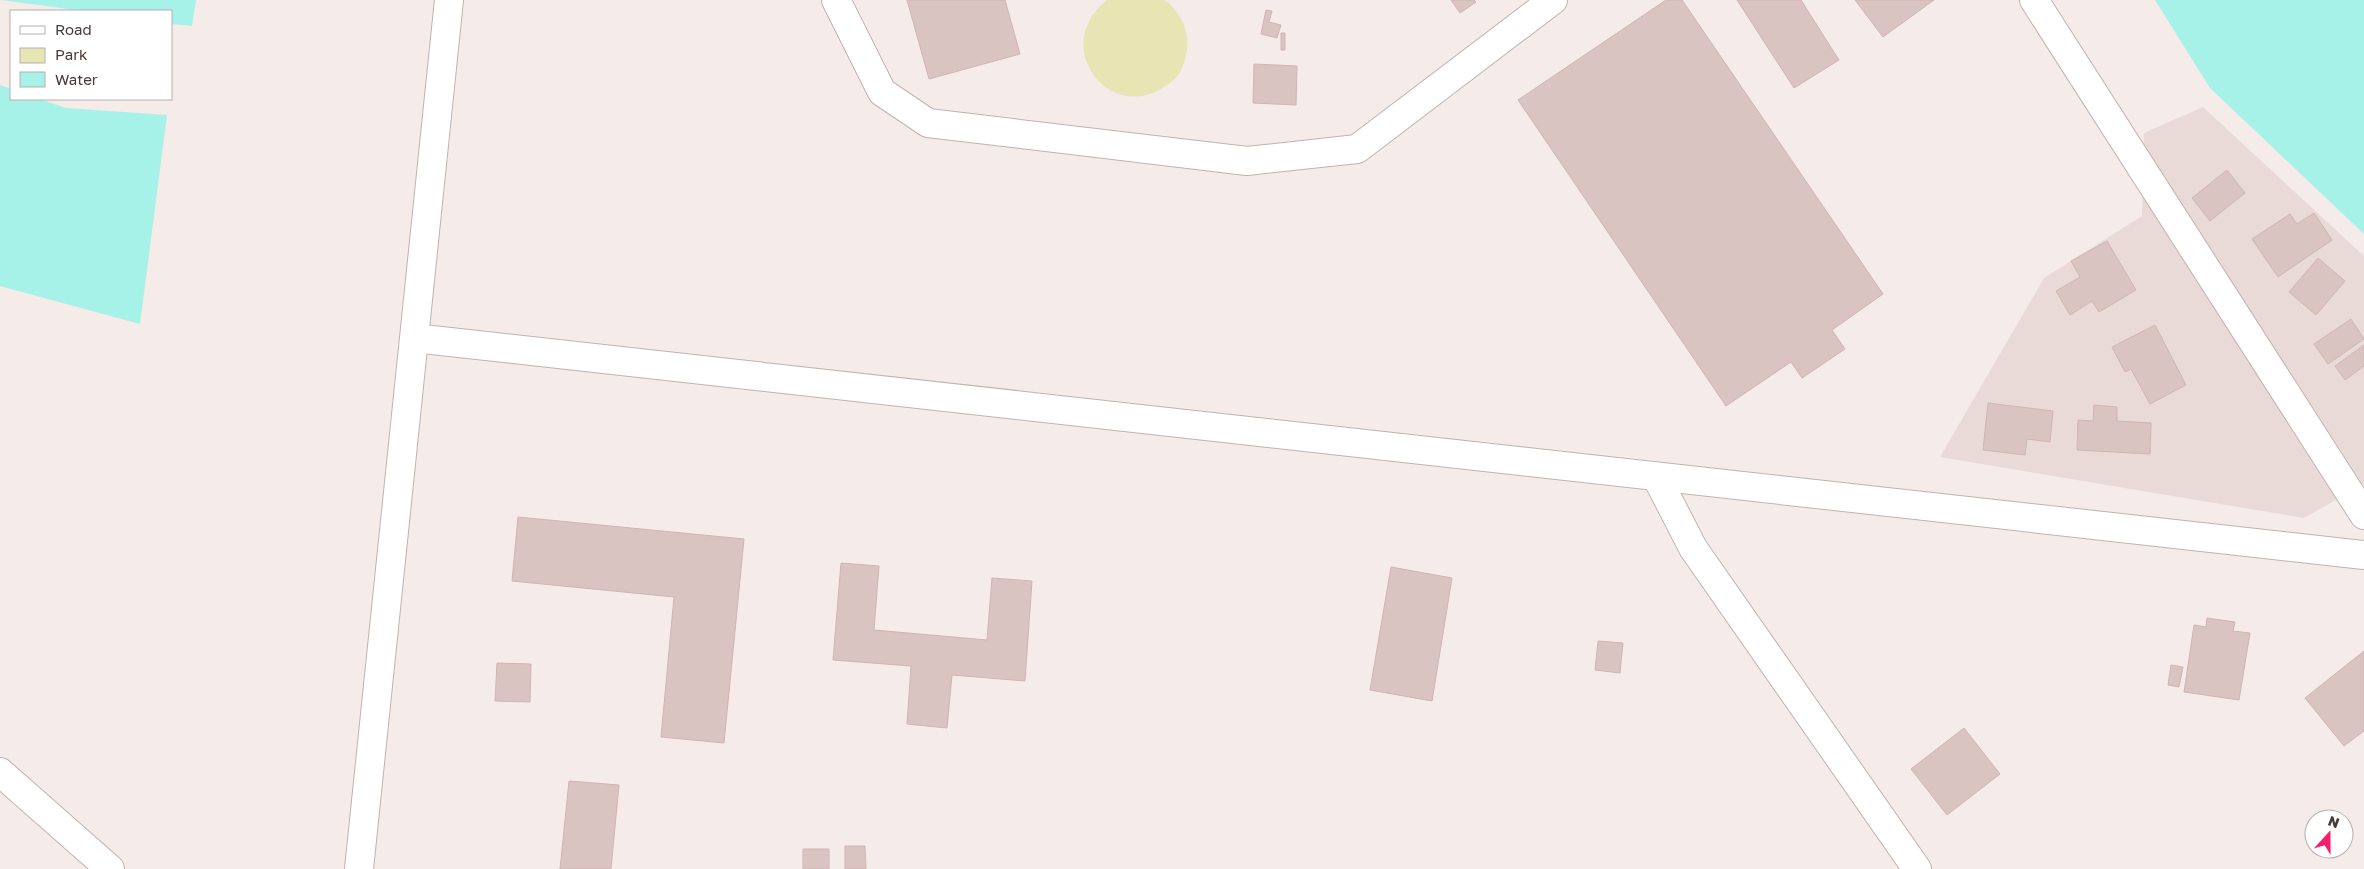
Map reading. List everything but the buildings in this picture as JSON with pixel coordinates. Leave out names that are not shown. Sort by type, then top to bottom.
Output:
[{"type":"street","points":[[359,869],[449,0]]},
{"type":"street","points":[[836,0],[882,92],[928,123],[1247,161],[1357,149],[1553,0]]},
{"type":"street","points":[[2034,0],[2364,515]]},
{"type":"street","points":[[414,338],[2364,555]]},
{"type":"street","points":[[1656,476],[1693,548],[1917,869]]},
{"type":"street","points":[[0,772],[110,869]]},
{"type":"shaded area","points":[[2203,107],[2364,256],[2364,484],[2304,518],[1940,457],[2044,278],[2142,216],[2144,133]]},
{"type":"green space","points":[[1107,0],[1164,0],[1174,9],[1184,26],[1187,48],[1181,70],[1169,84],[1159,90],[1139,96],[1121,94],[1104,86],[1092,73],[1085,56],[1084,37],[1091,18]]},
{"type":"water","points":[[1,0],[196,0],[192,26],[172,24],[172,10],[76,10]]},
{"type":"water","points":[[2155,0],[2364,0],[2364,234],[2210,88]]},
{"type":"water","points":[[0,85],[10,89],[10,100],[42,100],[66,108],[167,115],[140,324],[0,286]]}]
